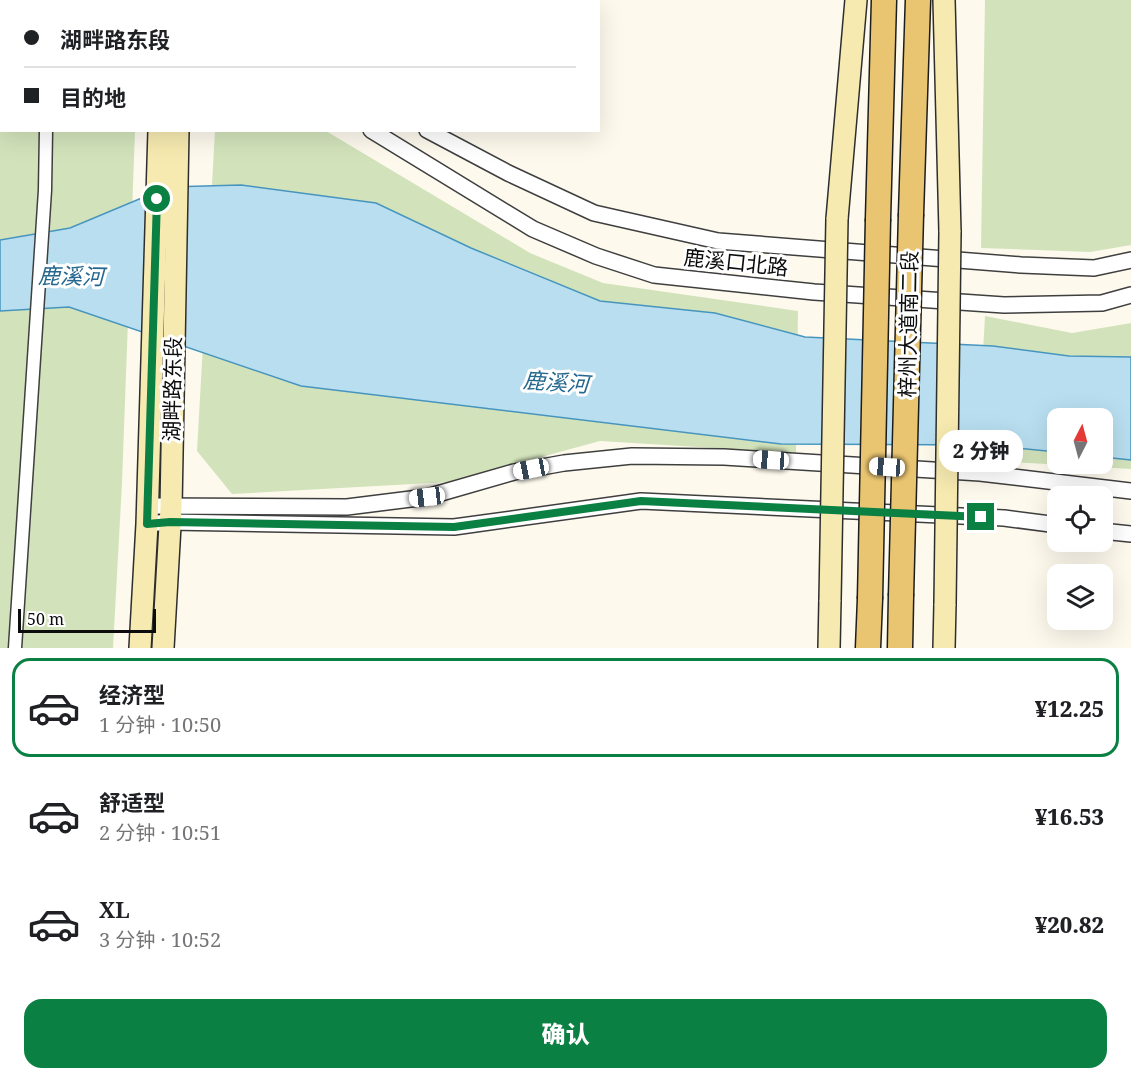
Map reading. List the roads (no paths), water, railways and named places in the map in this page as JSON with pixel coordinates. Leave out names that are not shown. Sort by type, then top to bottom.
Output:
[{"type":"main road","points":[[829,648],[837,219],[856,0]]},
{"type":"main road","name":"梓州大道南二段","points":[[868,648],[884,0]]},
{"type":"main road","name":"梓州大道南二段","points":[[900,648],[918,0]]},
{"type":"main road","points":[[944,0],[950,232],[944,648]]},
{"type":"main road","name":"湖畔路东段","points":[[140,648],[149,472],[159,132]]},
{"type":"main road","name":"湖畔路东段","points":[[163,648],[170,515],[178,132]]},
{"type":"street","points":[[15,648],[45,190],[45,132]]},
{"type":"street","name":"鹿溪口北路","points":[[374,132],[533,229],[596,256],[654,275],[814,291],[1004,305],[1102,303],[1131,295]]},
{"type":"street","name":"鹿溪口北路","points":[[431,132],[508,173],[594,213],[718,241],[1063,267],[1094,268],[1131,260]]},
{"type":"street","points":[[170,515],[347,507],[427,497],[514,472],[564,463],[632,456],[724,457],[980,473],[1131,491]]},
{"type":"street","points":[[147,515],[454,527],[641,501],[1004,518],[1047,524]]},
{"type":"street","points":[[1113,532],[1131,534]]},
{"type":"water","name":"鹿溪河","points":[[241,185],[376,203],[471,248],[600,301],[715,313],[805,337],[993,346],[1069,356],[1131,357],[1131,460],[1113,458],[1113,408],[1047,408],[1047,451],[986,445],[781,444],[301,386],[69,307],[0,311],[0,240],[70,228],[168,187]]}]
